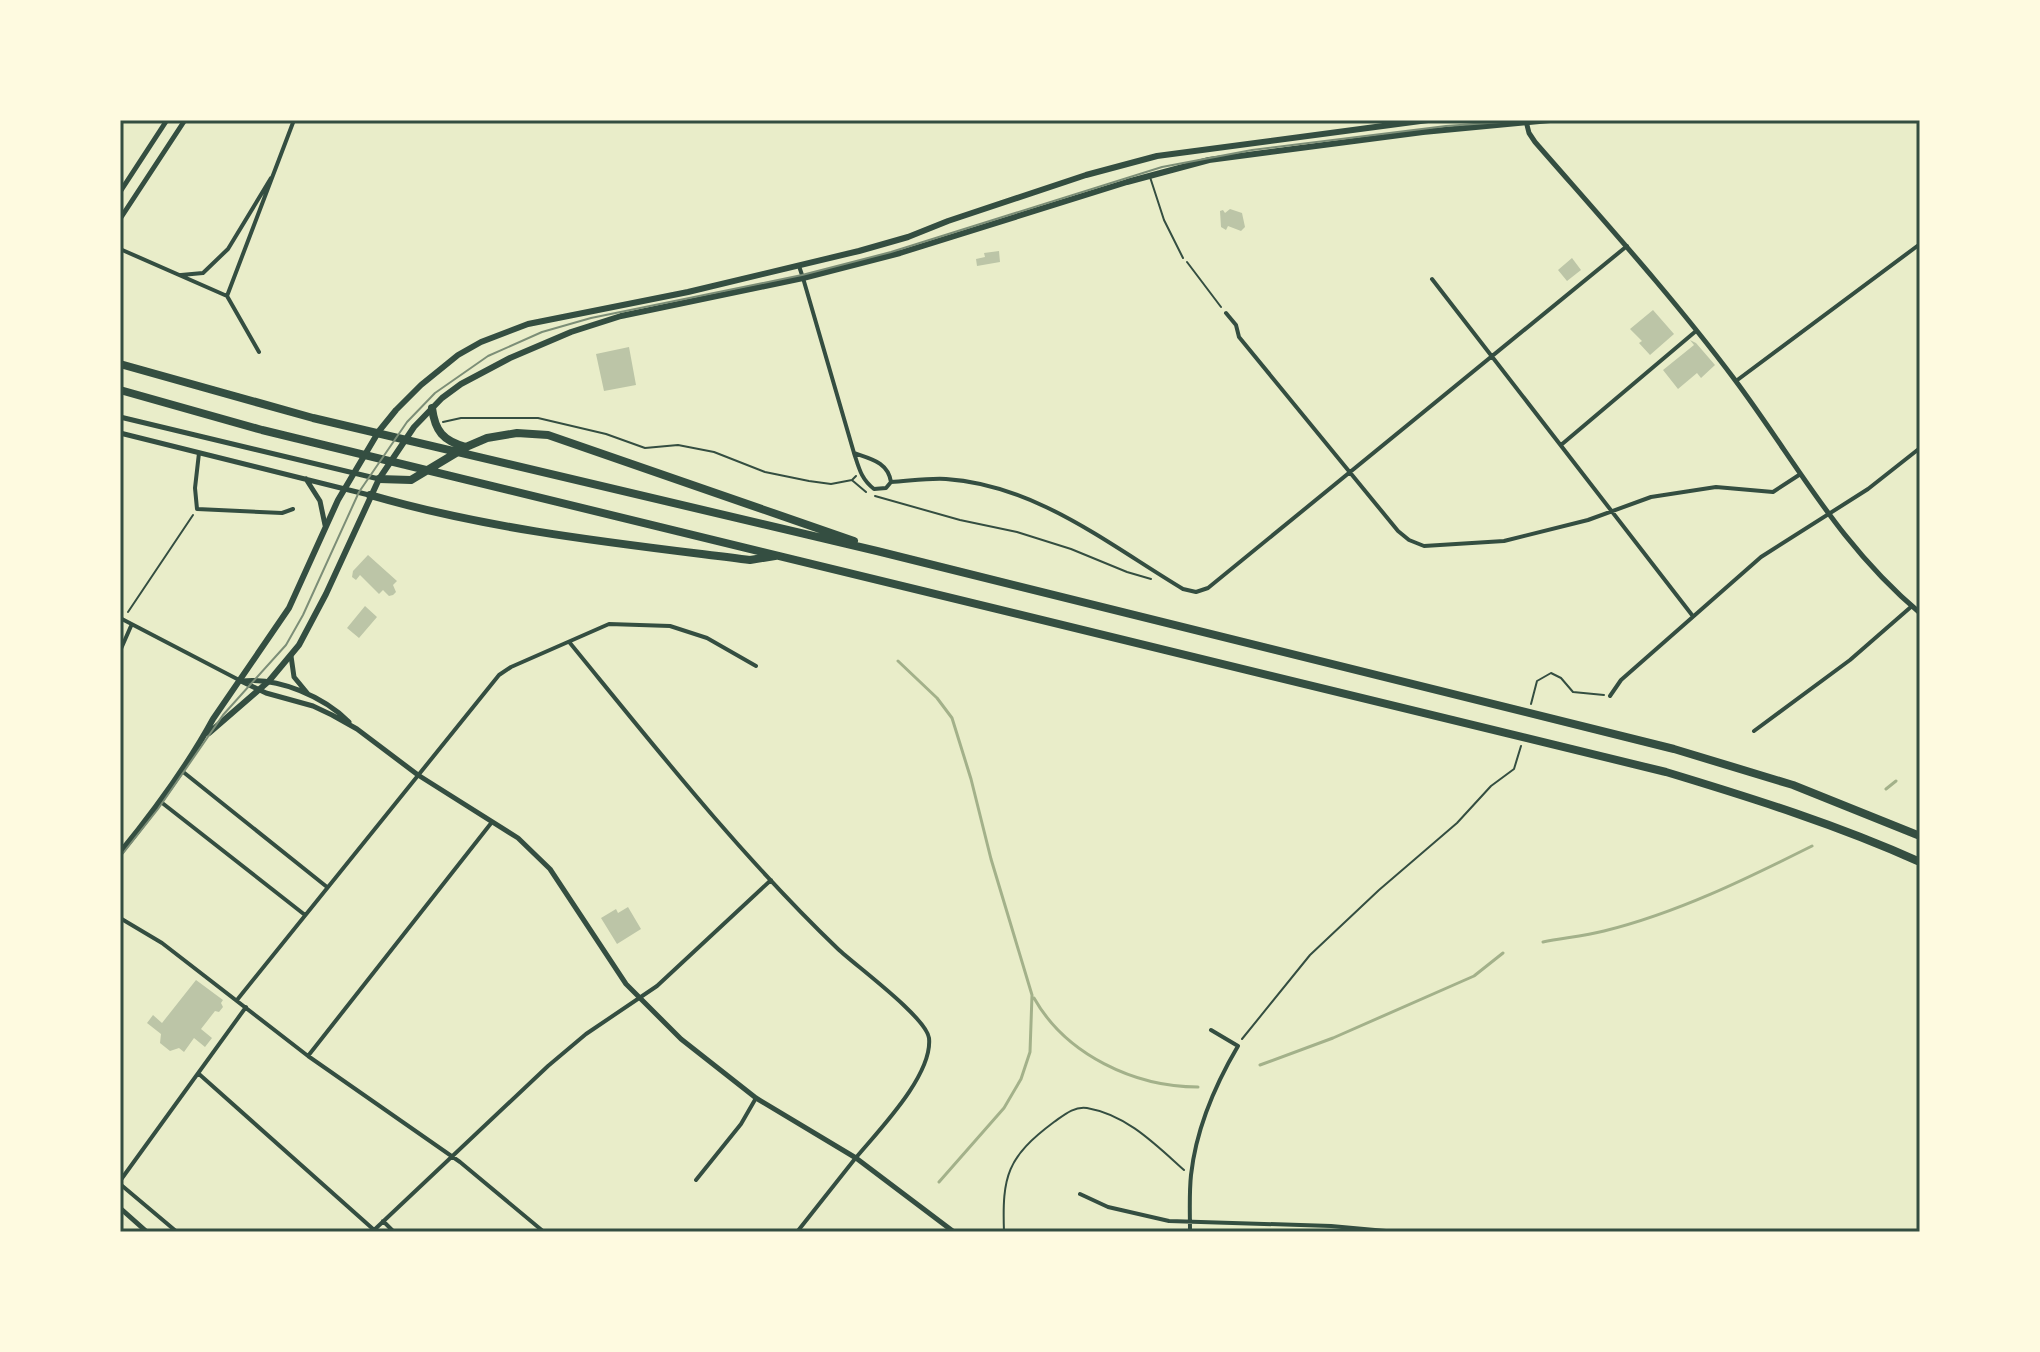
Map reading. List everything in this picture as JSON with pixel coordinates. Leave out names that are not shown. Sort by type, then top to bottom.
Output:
[{"type":"highway","points":[[120,364],[313,418],[877,551],[1674,749],[1793,785],[1920,836]]},
{"type":"highway","points":[[120,390],[305,441],[1666,772],[1785,808],[1920,862]]},
{"type":"highway","points":[[432,408],[437,429],[452,443],[466,447]]},
{"type":"highway","points":[[379,479],[411,480],[466,447],[499,435],[548,435],[705,491],[828,530],[877,551]]},
{"type":"highway","points":[[370,495],[459,517],[555,535],[750,560],[781,555]]},
{"type":"main road","points":[[120,853],[161,802],[289,608],[345,488],[379,431],[435,373],[481,342],[528,324],[859,251],[1086,175],[1157,156],[1428,120]]},
{"type":"main road","points":[[205,737],[269,681],[291,656],[326,594],[370,495],[414,427],[432,408],[478,375],[571,332],[621,316],[866,262],[1150,175],[1209,160],[1423,132],[1550,120]]},
{"type":"street","points":[[120,192],[167,120]]},
{"type":"street","points":[[120,219],[185,120]]},
{"type":"street","points":[[227,296],[294,120]]},
{"type":"street","points":[[1526,122],[1535,142],[1627,246],[1736,381],[1828,516],[1859,553],[1920,613]]},
{"type":"street","points":[[179,275],[203,273],[228,249],[278,166]]},
{"type":"street","points":[[1736,381],[1920,244]]},
{"type":"street","points":[[891,482],[944,479],[979,483],[1009,491],[1079,523],[1183,589],[1196,592],[1208,588],[1627,246]]},
{"type":"street","points":[[120,249],[227,296],[259,352]]},
{"type":"street","points":[[799,266],[803,278],[854,453],[860,472],[865,482],[874,489],[886,488],[891,482],[890,472],[882,463],[854,453]]},
{"type":"street","points":[[1432,279],[1692,615]]},
{"type":"street","points":[[1224,311],[1236,325],[1239,337],[1398,531],[1424,546],[1504,541],[1588,520],[1651,497],[1690,490],[1716,487],[1773,492],[1799,475]]},
{"type":"street","points":[[1561,445],[1696,331]]},
{"type":"street","points":[[120,417],[379,479]]},
{"type":"street","points":[[120,433],[370,495]]},
{"type":"street","points":[[1610,696],[1621,680],[1761,557],[1868,489],[1920,448]]},
{"type":"street","points":[[199,453],[195,488],[197,509],[282,513],[293,509]]},
{"type":"street","points":[[306,479],[320,501],[326,529]]},
{"type":"street","points":[[1754,731],[1850,660],[1912,606]]},
{"type":"street","points":[[121,619],[259,690],[321,709],[357,729]]},
{"type":"street","points":[[237,1000],[499,675],[511,667],[609,624],[670,626],[707,638],[756,666]]},
{"type":"street","points":[[120,651],[131,626]]},
{"type":"street","points":[[570,643],[699,799],[771,880],[839,950],[914,1015],[929,1038],[921,1069],[903,1103],[797,1232]]},
{"type":"street","points":[[291,656],[294,677],[309,695]]},
{"type":"street","points":[[241,681],[269,681],[309,695],[341,714],[418,775],[518,838],[550,869],[639,1000],[699,1055],[756,1098],[856,1158],[944,1229],[954,1232]]},
{"type":"street","points":[[182,771],[327,887]]},
{"type":"street","points":[[161,802],[305,915]]},
{"type":"street","points":[[308,1056],[492,821]]},
{"type":"street","points":[[199,1074],[373,1231],[449,1157],[586,1034],[639,1000],[771,880]]},
{"type":"street","points":[[120,918],[162,943],[308,1056],[460,1162],[544,1232]]},
{"type":"street","points":[[177,1232],[120,1182],[246,1007]]},
{"type":"street","points":[[1190,1232],[1191,1176],[1209,1105],[1238,1046],[1211,1030]]},
{"type":"street","points":[[696,1180],[741,1124],[756,1098]]},
{"type":"street","points":[[1080,1194],[1108,1207],[1169,1221],[1331,1226],[1397,1232]]},
{"type":"street","points":[[120,1208],[147,1232]]},
{"type":"street","points":[[383,1221],[394,1232]]},
{"type":"lane","points":[[1150,175],[1164,220],[1183,258]]},
{"type":"path","points":[[1183,258],[1224,311]]},
{"type":"path","points":[[437,429],[444,422],[461,418],[538,418],[606,434],[645,448],[678,445],[714,452],[765,472],[809,481],[831,484],[852,480],[860,472]]},
{"type":"path","points":[[852,480],[860,489],[883,500],[1017,532],[1150,580],[1157,573]]},
{"type":"path","points":[[121,619],[197,509]]},
{"type":"path","points":[[1531,703],[1537,681],[1551,673],[1561,678],[1573,692],[1610,696]]},
{"type":"path","points":[[1238,1046],[1310,955],[1457,823],[1491,786],[1517,764],[1524,734]]},
{"type":"path","points":[[1004,1232],[1003,1197],[1011,1165],[1034,1137],[1068,1112],[1082,1107],[1132,1125],[1191,1176]]},
{"type":"building","points":[[1230,209],[1242,213],[1245,227],[1241,231],[1221,227],[1220,211],[1225,213]]},
{"type":"building","points":[[999,251],[1000,262],[977,266],[976,259],[985,257],[984,253]]},
{"type":"building","points":[[1572,258],[1581,270],[1567,281],[1558,270]]},
{"type":"building","points":[[1653,310],[1674,334],[1650,355],[1630,329]]},
{"type":"building","points":[[1690,340],[1715,365],[1701,378],[1697,373],[1678,389],[1663,370],[1694,345]]},
{"type":"building","points":[[629,347],[636,385],[604,391],[596,354]]},
{"type":"building","points":[[368,555],[397,581],[393,585],[396,592],[393,595],[389,596],[383,590],[379,594],[360,575],[356,580],[352,577],[353,571]]},
{"type":"building","points":[[365,606],[377,617],[359,638],[347,628]]},
{"type":"building","points":[[628,907],[641,929],[617,944],[601,918],[616,909],[618,913]]},
{"type":"building","points":[[196,980],[223,1000],[223,1007],[219,1012],[215,1011],[201,1029],[212,1038],[205,1047],[194,1038],[184,1052],[179,1048],[170,1051],[160,1043],[161,1034],[147,1023],[153,1015],[162,1023]]},
{"type":"waterway","points":[[898,661],[937,698],[952,718],[1032,995],[1030,1052],[1021,1079],[1004,1108],[939,1182]]},
{"type":"waterway","points":[[1886,789],[1896,781]]},
{"type":"waterway","points":[[1543,942],[1604,931],[1658,915],[1736,883],[1812,846]]},
{"type":"waterway","points":[[1260,1065],[1333,1038],[1474,976],[1503,953]]},
{"type":"waterway","points":[[1034,998],[1064,1036],[1104,1064],[1150,1081],[1198,1087]]},
{"type":"tram line","points":[[120,857],[158,809],[223,715],[286,645],[303,615],[359,492],[407,422],[435,393],[488,356],[542,332],[591,318],[802,275],[891,252],[1162,167],[1252,150],[1446,126],[1529,120]]}]
